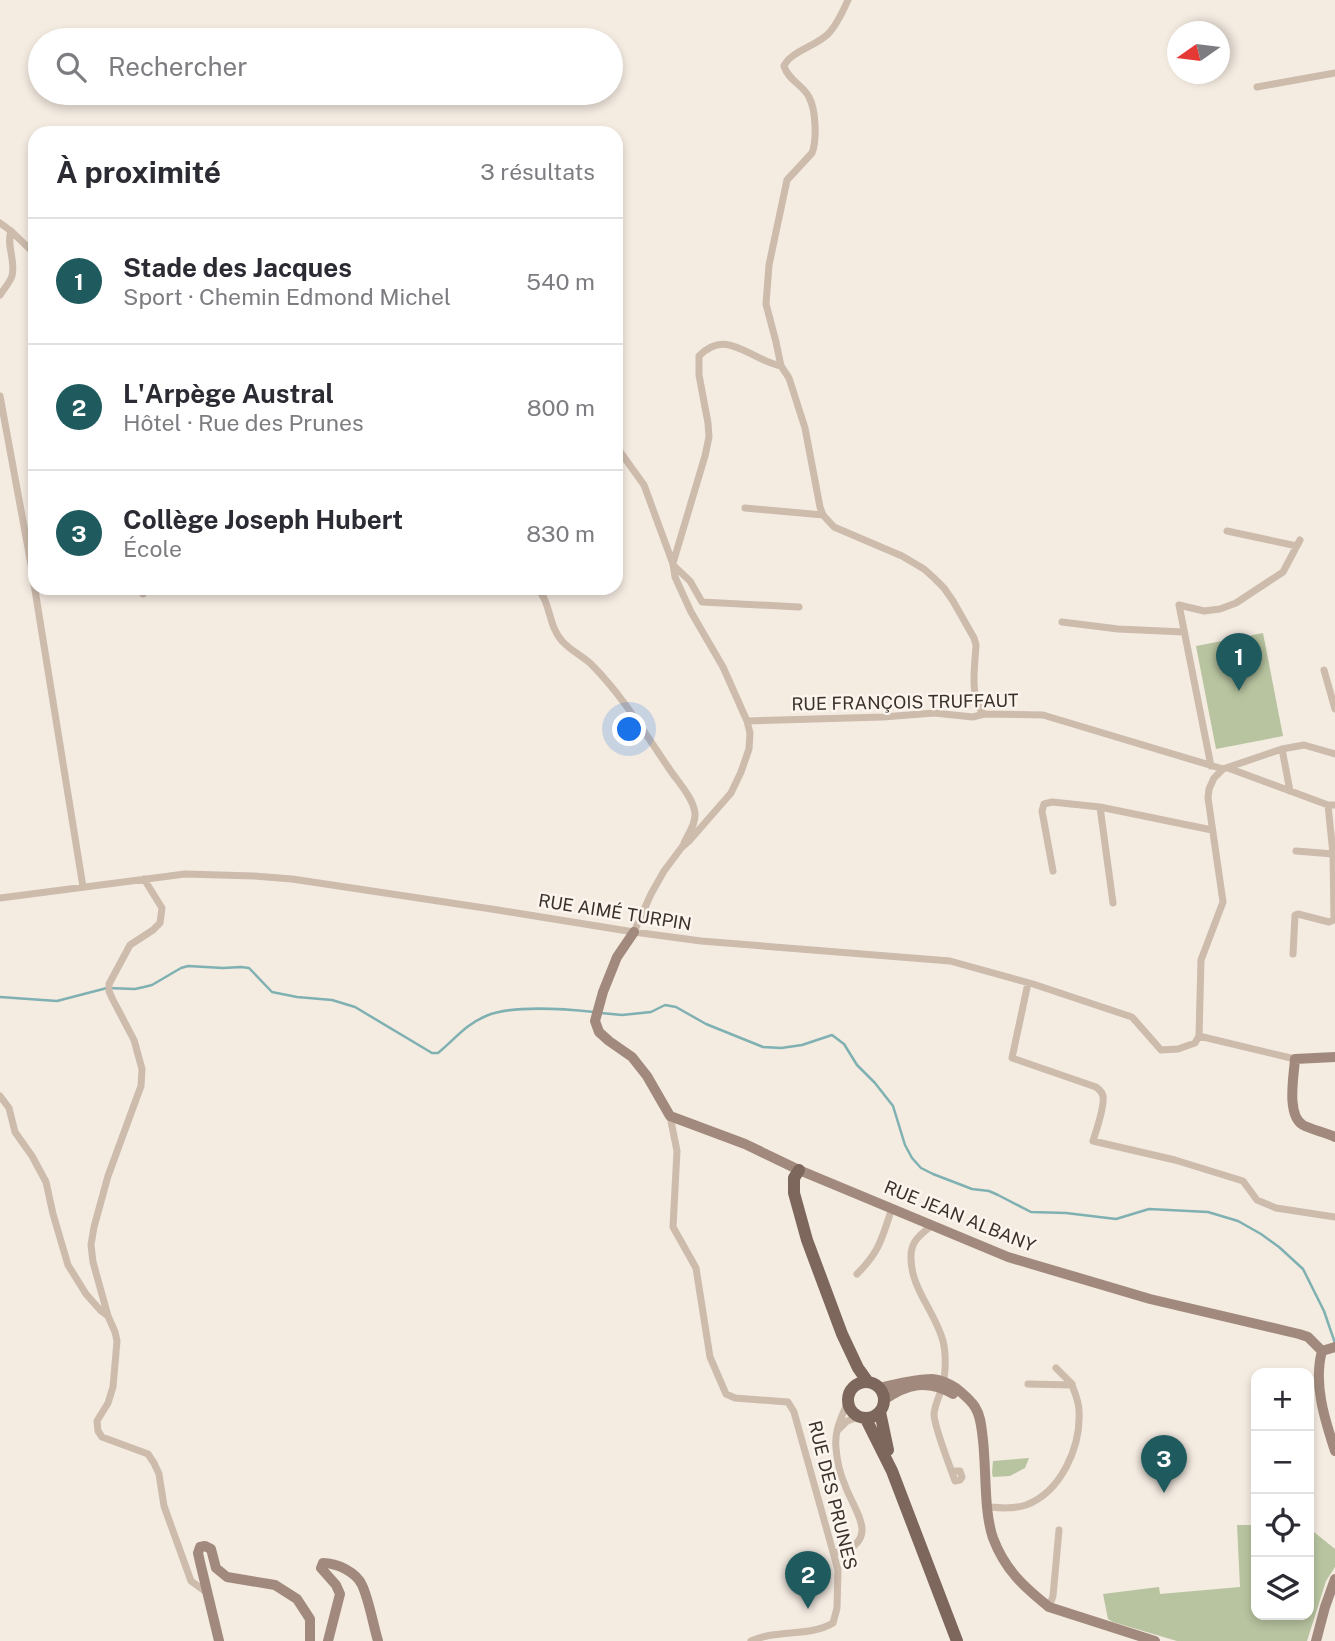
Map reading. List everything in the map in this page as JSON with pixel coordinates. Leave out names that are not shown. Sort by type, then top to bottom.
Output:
[{"type":"main road","points":[[799,1170],[794,1178],[794,1193],[807,1240],[842,1334],[858,1368],[878,1396],[892,1471]]},
{"type":"main road","points":[[842,1334],[853,1388]]},
{"type":"main road","points":[[878,1396],[863,1382],[850,1391],[848,1401],[852,1412],[862,1418],[892,1471],[957,1641]]},
{"type":"main road","points":[[862,1418],[874,1417],[878,1396]]},
{"type":"street","points":[[848,0],[830,33],[789,58],[784,66],[809,96],[816,127],[812,153],[788,180],[769,265],[766,304],[780,366],[793,387],[805,428],[823,515],[835,527],[902,556],[924,569],[944,589],[974,638],[974,696],[978,709],[984,714]]},
{"type":"street","points":[[1257,87],[1335,73]]},
{"type":"street","points":[[0,223],[28,248]]},
{"type":"street","points":[[0,295],[12,277],[13,265],[8,238],[10,231]]},
{"type":"street","points":[[673,564],[709,437],[699,375],[699,356],[713,345],[732,345],[769,364],[780,366]]},
{"type":"street","points":[[0,396],[2,421],[28,541]]},
{"type":"street","points":[[623,456],[644,485],[673,564],[675,577],[723,667],[750,733],[749,749],[731,793],[682,847]]},
{"type":"street","points":[[745,508],[823,515]]},
{"type":"street","points":[[1211,766],[1179,605],[1204,611],[1236,603],[1283,572],[1298,543],[1227,531]]},
{"type":"street","points":[[673,564],[690,581],[702,602],[799,607]]},
{"type":"street","points":[[38,595],[83,887]]},
{"type":"street","points":[[543,595],[561,641],[589,663],[619,695],[690,800],[695,812],[694,823],[682,847],[651,894],[634,932]]},
{"type":"street","points":[[1062,622],[1118,629],[1184,632]]},
{"type":"street","points":[[1324,670],[1335,709]]},
{"type":"street","name":"RUE FRANÇOIS TRUFFAUT","points":[[747,721],[934,713],[973,717],[984,714],[1043,715],[1226,769],[1331,805]]},
{"type":"street","points":[[1335,754],[1304,745],[1282,749],[1226,769],[1214,778],[1208,798],[1223,902],[1201,960],[1199,1036],[1295,1059],[1335,1057]]},
{"type":"street","points":[[1282,749],[1290,791]]},
{"type":"street","points":[[1053,870],[1042,811],[1044,804],[1052,802],[1100,807],[1212,830]]},
{"type":"street","points":[[1293,954],[1294,915],[1329,922],[1335,920],[1331,805]]},
{"type":"street","points":[[1100,807],[1114,903]]},
{"type":"street","points":[[1296,851],[1333,854]]},
{"type":"street","name":"RUE AIMÉ TURPIN","points":[[0,898],[186,874],[292,879],[701,941],[950,961],[1132,1017],[1161,1050],[1178,1049],[1195,1043],[1199,1036]]},
{"type":"street","points":[[144,879],[162,908],[160,923],[130,945],[109,987],[134,1040],[142,1069],[141,1086],[108,1176],[91,1245],[93,1262],[117,1341],[113,1387],[108,1403],[97,1421],[97,1431],[102,1437],[148,1454],[159,1474],[164,1506],[191,1581],[206,1591]]},
{"type":"street","name":"RUE DES PRUNES","points":[[634,932],[617,957],[595,1021],[599,1032],[632,1057],[647,1076],[670,1116],[677,1151],[673,1227],[696,1268],[710,1357],[726,1394],[736,1398],[788,1402],[794,1412],[838,1570],[837,1608],[833,1623],[822,1630],[798,1631],[751,1641]]},
{"type":"street","points":[[1028,983],[1012,1058],[1100,1090],[1103,1101],[1093,1141],[1175,1160],[1243,1181],[1252,1196],[1276,1208],[1335,1217]]},
{"type":"street","points":[[1295,1059],[1292,1100],[1295,1116],[1302,1125],[1335,1137]]},
{"type":"street","points":[[0,1096],[9,1108],[15,1132],[46,1182],[68,1265],[86,1294],[108,1316]]},
{"type":"street","name":"RUE JEAN ALBANY","points":[[670,1116],[745,1144],[799,1170],[1008,1257],[1150,1299],[1308,1337],[1328,1349]]},
{"type":"street","points":[[856,1274],[871,1261],[878,1250],[892,1208]]},
{"type":"street","points":[[931,1226],[916,1238],[911,1255],[917,1286],[943,1340],[943,1384],[936,1404],[935,1421],[952,1471]]},
{"type":"street","points":[[1328,1349],[1319,1366],[1322,1406],[1335,1451]]},
{"type":"street","points":[[988,1507],[1004,1509],[1039,1499],[1058,1480],[1070,1460],[1079,1410],[1072,1385],[1056,1368]]},
{"type":"street","points":[[878,1396],[914,1385],[943,1384],[974,1413],[982,1432],[993,1538],[1014,1576],[1049,1607],[1150,1640]]},
{"type":"street","points":[[1028,1384],[1072,1385]]},
{"type":"street","points":[[834,1553],[853,1547],[862,1532],[844,1483],[836,1450],[836,1433],[848,1401]]},
{"type":"street","points":[[836,1433],[847,1421],[862,1418]]},
{"type":"street","points":[[1049,1607],[1053,1595],[1059,1530]]},
{"type":"street","points":[[219,1641],[198,1553],[200,1547],[205,1546],[211,1549],[216,1567],[227,1577],[275,1586],[297,1599],[310,1619],[310,1641]]},
{"type":"street","points":[[328,1641],[340,1594],[321,1569],[323,1563],[342,1568],[362,1584],[378,1641]]},
{"type":"street","points":[[1316,1641],[1335,1579]]},
{"type":"green space","points":[[1263,633],[1283,736],[1216,749],[1196,646]]},
{"type":"green space","points":[[1029,1458],[1025,1468],[1010,1476],[993,1477],[993,1461]]},
{"type":"green space","points":[[1237,1525],[1251,1525],[1251,1620],[1314,1620],[1307,1641],[1177,1641],[1108,1619],[1103,1594],[1159,1587],[1160,1594],[1240,1587]]},
{"type":"green space","points":[[1314,1532],[1335,1549],[1335,1567],[1326,1581],[1314,1619]]},
{"type":"waterway","points":[[0,997],[57,1001],[107,988],[135,989],[152,985],[188,966],[249,968],[272,992],[332,1000],[355,1007],[432,1053],[438,1053],[472,1023],[497,1013],[539,1009],[594,1012]]},
{"type":"waterway","points":[[601,1013],[622,1015],[651,1012],[665,1005],[676,1007],[706,1024],[763,1047],[802,1045],[832,1035],[844,1044],[857,1065],[893,1106],[905,1145],[921,1168],[972,1189],[989,1191],[1031,1212],[1116,1219],[1149,1209],[1208,1212],[1238,1221],[1279,1247],[1303,1269],[1324,1311],[1335,1343]]},
{"type":"place","name":"Stade des Jacques","points":[[1239,691]]},
{"type":"place","name":"Collège Joseph Hubert","points":[[1164,1493]]},
{"type":"place","name":"L'Arpège Austral","points":[[808,1609]]}]
